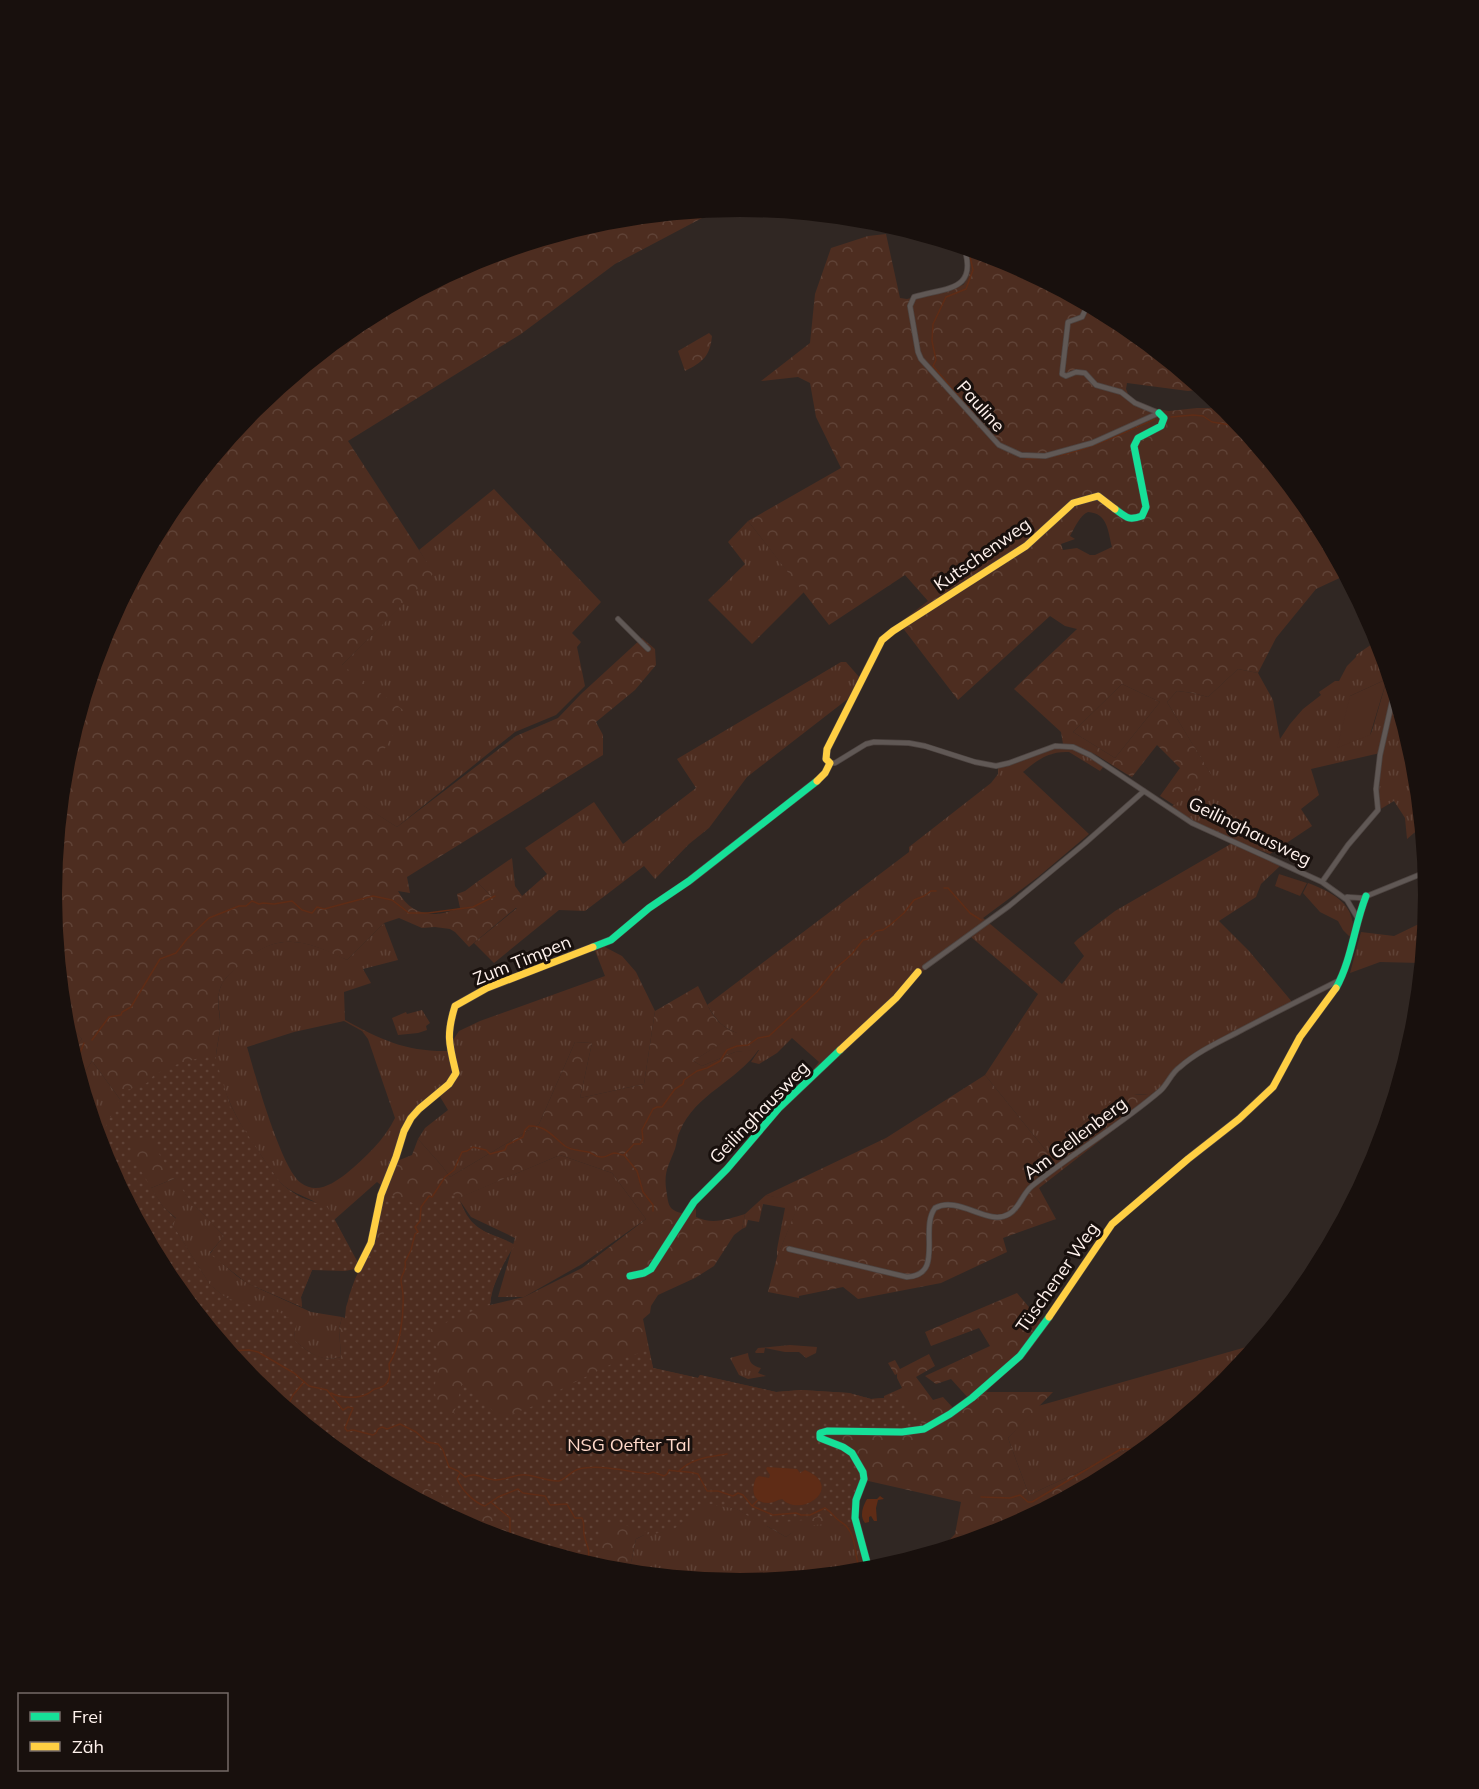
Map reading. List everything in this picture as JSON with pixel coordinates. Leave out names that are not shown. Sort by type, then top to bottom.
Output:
[{"type":"street","name":"Pauline","points":[[966,255],[968,267],[964,280],[956,285],[915,297],[910,306],[918,352],[921,359],[999,445],[1028,456],[1045,456],[1092,443],[1159,413]]},
{"type":"street","points":[[1085,311],[1082,317],[1068,322],[1062,374],[1066,376],[1076,372],[1085,373],[1098,386],[1121,392],[1135,403],[1159,413]]},
{"type":"street","name":"Kutschenweg","points":[[830,763],[826,759],[827,749],[886,636],[1026,546],[1073,503],[1098,496],[1130,519],[1136,519],[1144,514],[1146,507],[1135,444],[1138,438],[1161,426],[1164,418],[1159,413]]},
{"type":"street","points":[[618,619],[648,649]]},
{"type":"street","points":[[1322,882],[1348,844],[1378,810],[1376,789],[1380,755],[1391,708]]},
{"type":"street","name":"Geilinghausweg","points":[[830,763],[835,763],[866,744],[874,742],[925,746],[975,762],[996,766],[1051,747],[1073,747],[1090,755],[1192,823],[1322,882],[1350,903],[1358,919]]},
{"type":"street","name":"Zum Timpen","points":[[358,1269],[371,1243],[381,1195],[404,1131],[419,1108],[449,1084],[456,1073],[449,1046],[449,1025],[455,1006],[487,988],[611,940],[649,908],[682,886],[793,801],[825,773],[830,763]]},
{"type":"street","name":"Geilinghausweg","points":[[630,1276],[651,1269],[694,1202],[794,1092],[896,998],[921,969],[1010,906],[1144,791]]},
{"type":"street","points":[[1366,896],[1417,876]]},
{"type":"street","name":"Geilinghausweg","points":[[1343,896],[1357,898],[1366,896]]},
{"type":"street","name":"Tüschener Weg","points":[[866,1560],[855,1518],[856,1500],[864,1479],[863,1472],[852,1453],[820,1438],[820,1433],[827,1431],[902,1432],[924,1429],[950,1414],[994,1380],[1020,1356],[1048,1320],[1112,1224],[1269,1092],[1279,1078],[1300,1037],[1341,979],[1366,896]]},
{"type":"street","name":"Am Gellenberg","points":[[789,1249],[907,1277],[918,1276],[927,1265],[929,1219],[935,1208],[944,1204],[995,1217],[1011,1214],[1031,1187],[1161,1090],[1181,1065],[1219,1042],[1341,979]]},
{"type":"green space","points":[[702,218],[615,264],[521,334],[348,441],[434,573],[342,665],[406,712],[355,800],[397,827],[516,736],[558,718],[642,638],[655,649],[656,665],[635,690],[596,722],[603,735],[603,755],[407,877],[410,893],[398,891],[413,908],[430,914],[445,913],[460,908],[457,894],[477,882],[490,895],[505,887],[522,896],[517,907],[469,947],[450,929],[422,928],[399,918],[384,923],[347,960],[308,944],[284,942],[259,950],[232,972],[221,986],[218,999],[220,1026],[216,1062],[225,1091],[235,1114],[275,1176],[296,1195],[324,1203],[362,1270],[376,1240],[383,1198],[397,1161],[412,1155],[418,1139],[450,1177],[539,1124],[575,1042],[592,1043],[580,1098],[644,1084],[655,1011],[698,986],[718,1021],[738,1033],[693,1061],[702,1066],[735,1052],[759,1049],[740,1070],[706,1097],[687,1118],[679,1133],[666,1172],[668,1200],[673,1210],[689,1215],[696,1208],[696,1217],[708,1221],[745,1214],[742,1229],[734,1235],[714,1266],[695,1278],[658,1295],[651,1306],[650,1313],[643,1319],[653,1368],[698,1378],[700,1375],[776,1392],[801,1390],[849,1393],[871,1399],[884,1398],[902,1388],[897,1374],[895,1375],[888,1363],[895,1360],[900,1369],[929,1354],[935,1366],[916,1377],[933,1400],[943,1397],[956,1411],[970,1400],[951,1379],[936,1384],[925,1376],[990,1346],[979,1328],[931,1346],[925,1332],[1017,1293],[1045,1326],[1026,1350],[986,1392],[1053,1392],[1008,1438],[1029,1495],[1129,1449],[1078,1482],[1039,1503],[964,1534],[955,1534],[961,1502],[864,1480],[857,1503],[857,1528],[830,1525],[811,1526],[786,1537],[737,1509],[704,1503],[673,1529],[636,1539],[631,1563],[564,1549],[522,1537],[480,1521],[400,1482],[363,1458],[292,1404],[230,1342],[176,1271],[152,1234],[131,1194],[105,1133],[122,1102],[92,1061],[85,1071],[79,1043],[82,1039],[75,1027],[67,983],[63,939],[63,850],[67,806],[75,762],[97,677],[131,595],[152,555],[202,482],[230,447],[292,385],[363,331],[440,286],[522,252],[564,240],[651,222]],"holes":[[[560,1155],[612,1173],[646,1219],[582,1268],[524,1297],[490,1305],[499,1274],[515,1245],[485,1232],[470,1221],[459,1198]],[[176,1178],[188,1198],[224,1236],[210,1254],[247,1283],[302,1307],[301,1297],[312,1270],[355,1268],[358,1272],[346,1307],[345,1318],[342,1317],[339,1329],[341,1357],[328,1359],[311,1353],[295,1341],[294,1331],[297,1324],[283,1314],[226,1298],[210,1285],[172,1224],[176,1219],[163,1207],[151,1188]]]},
{"type":"green space","points":[[886,234],[900,298],[907,299],[963,285],[970,267],[969,256],[1039,286],[1078,307],[1152,357],[1193,390],[1127,383],[1128,394],[1144,406],[1169,411],[1212,408],[1249,447],[1277,482],[1327,556],[1339,578],[1316,589],[1276,638],[1258,673],[1238,669],[1208,697],[1177,691],[1167,702],[1212,776],[1174,805],[1160,796],[1180,768],[1157,745],[1132,777],[1091,752],[1063,744],[1061,732],[1014,689],[1077,629],[1065,626],[1050,616],[958,700],[899,623],[928,601],[905,575],[829,625],[748,521],[841,468],[816,417],[810,383],[798,377],[761,381],[810,343],[815,294],[831,248],[868,236]],"holes":[[[1088,512],[1095,513],[1106,524],[1112,547],[1095,555],[1090,555],[1077,548],[1063,550],[1061,544],[1075,539],[1070,536],[1080,519]],[[1122,684],[1160,702],[1115,758],[1073,732]]]},
{"type":"green space","points":[[709,333],[712,336],[704,358],[697,365],[685,371],[678,351]]},
{"type":"green space","points":[[494,489],[601,602],[572,633],[581,642],[577,647],[585,686],[556,715],[515,732],[397,827],[354,800],[341,666],[433,573],[419,550]]},
{"type":"green space","points":[[748,521],[804,592],[752,644],[708,600],[745,564],[728,542]]},
{"type":"green space","points":[[1370,645],[1383,681],[1350,696],[1370,735],[1385,687],[1394,719],[1412,806],[1414,833],[1407,839],[1405,818],[1394,801],[1379,810],[1380,753],[1311,769],[1319,795],[1301,809],[1312,826],[1270,854],[1211,832],[1171,807],[1211,775],[1167,702],[1177,691],[1208,697],[1238,669],[1258,673],[1273,700],[1280,739],[1303,709],[1321,695],[1319,692],[1335,681],[1339,681],[1347,666]]},
{"type":"green space","points":[[841,662],[846,662],[860,678],[849,698],[747,777],[709,828],[689,844],[655,879],[644,866],[585,911],[559,910],[494,963],[474,943],[517,908],[490,895],[477,882],[512,858],[515,886],[522,896],[547,874],[525,848],[594,802],[623,844],[696,788],[677,759]]},
{"type":"green space","points":[[1383,681],[1385,687],[1370,735],[1337,748],[1350,696]]},
{"type":"green space","points":[[1122,684],[1160,702],[1115,758],[1073,732]]},
{"type":"green space","points":[[1051,749],[1080,750],[1104,766],[1100,771],[1069,752],[1062,752],[1044,757],[1023,772],[1089,834],[1038,877],[983,918],[1062,984],[1084,956],[1074,943],[1078,939],[1115,911],[1232,842],[1280,866],[1261,884],[1256,897],[1219,921],[1249,951],[1293,1003],[1189,1059],[1163,1087],[1149,1095],[1136,1094],[1090,1116],[1048,1153],[985,1075],[1038,994],[971,937],[915,977],[807,1083],[807,1077],[819,1062],[792,1038],[777,1053],[759,1064],[751,1062],[759,1050],[735,1052],[702,1066],[693,1061],[737,1033],[719,1022],[707,1005],[909,852],[909,847],[991,783],[998,774],[998,768]]},
{"type":"green space","points":[[1279,874],[1307,883],[1300,896],[1275,886]]},
{"type":"green space","points":[[1308,883],[1334,895],[1347,908],[1353,925],[1352,935],[1349,936],[1343,930],[1338,921],[1320,912],[1303,893]]},
{"type":"green space","points":[[384,923],[398,960],[363,969],[371,983],[344,992],[345,1020],[407,1047],[449,1051],[449,1046],[459,1031],[480,1021],[605,976],[594,948],[601,945],[622,956],[636,972],[655,1011],[644,1084],[580,1098],[592,1043],[575,1042],[539,1124],[450,1177],[418,1139],[425,1128],[448,1110],[439,1095],[419,1107],[381,1185],[377,1182],[334,1220],[325,1208],[281,1183],[254,1146],[235,1114],[216,1062],[220,1026],[218,996],[224,981],[233,971],[256,952],[272,944],[294,942],[305,944],[347,960]],"holes":[[[344,1021],[362,1031],[368,1039],[395,1118],[374,1148],[347,1173],[325,1186],[313,1188],[301,1183],[285,1160],[262,1098],[247,1047],[294,1032]]]},
{"type":"green space","points":[[1417,925],[1414,963],[1380,962],[1350,973],[1361,932],[1394,936]]},
{"type":"green space","points":[[422,1010],[430,1023],[426,1026],[427,1030],[398,1035],[392,1018],[406,1012],[407,1014]]},
{"type":"green space","name":"NSG Oefter Tal","points":[[209,1055],[215,1057],[231,1109],[262,1157],[282,1185],[300,1197],[315,1203],[324,1203],[360,1268],[345,1271],[312,1270],[301,1297],[302,1307],[247,1283],[210,1254],[224,1236],[188,1198],[148,1137],[137,1138],[133,1142],[133,1158],[163,1207],[176,1219],[172,1224],[210,1285],[226,1298],[283,1314],[297,1324],[294,1331],[295,1341],[311,1353],[323,1358],[343,1360],[343,1331],[349,1296],[355,1279],[373,1247],[383,1240],[384,1232],[382,1228],[377,1230],[377,1226],[385,1192],[423,1207],[453,1194],[476,1226],[507,1241],[506,1258],[492,1290],[490,1305],[427,1331],[427,1338],[434,1343],[439,1356],[436,1396],[440,1407],[449,1418],[453,1417],[462,1385],[467,1385],[499,1417],[503,1417],[531,1407],[565,1387],[624,1358],[649,1350],[653,1368],[698,1378],[700,1375],[776,1392],[801,1390],[849,1393],[871,1399],[884,1398],[892,1393],[915,1411],[923,1428],[818,1435],[850,1453],[861,1474],[857,1503],[857,1528],[825,1513],[800,1521],[777,1523],[766,1527],[737,1509],[704,1503],[681,1524],[665,1532],[646,1532],[618,1523],[601,1524],[598,1557],[509,1532],[501,1521],[478,1509],[467,1515],[446,1506],[441,1495],[379,1468],[292,1404],[230,1342],[176,1271],[152,1234],[131,1194],[104,1130],[120,1099],[119,1093],[147,1083],[154,1075],[172,1066]]},
{"type":"green space","points":[[92,1061],[122,1102],[105,1133],[97,1112],[85,1071]]},
{"type":"green space","points":[[985,1075],[1048,1153],[1113,1101],[1126,1095],[1146,1095],[1163,1087],[1142,1108],[1039,1188],[1056,1219],[1003,1238],[1007,1252],[941,1283],[858,1299],[843,1287],[799,1296],[799,1298],[768,1292],[777,1257],[799,1203],[766,1195],[886,1138]]},
{"type":"green space","points":[[560,1155],[612,1173],[646,1219],[582,1264],[524,1297],[498,1297],[515,1238],[471,1217],[458,1198]]},
{"type":"green space","points":[[176,1178],[188,1198],[224,1236],[210,1253],[237,1276],[247,1283],[311,1312],[342,1317],[339,1329],[341,1357],[328,1359],[311,1353],[295,1341],[294,1331],[247,1305],[226,1298],[210,1285],[172,1224],[176,1218],[163,1207],[151,1188]]},
{"type":"green space","points":[[766,1195],[800,1202],[777,1257],[785,1208],[763,1204],[759,1222],[748,1220],[746,1227],[742,1229],[745,1214]]},
{"type":"green space","points":[[790,1345],[817,1347],[816,1353],[806,1358],[799,1352],[765,1348],[764,1353],[755,1352],[758,1348]]},
{"type":"green space","points":[[1244,1348],[1187,1404],[1129,1449],[1029,1495],[1008,1438],[1038,1406]]},
{"type":"green space","points":[[748,1353],[752,1363],[761,1368],[758,1373],[766,1376],[748,1379],[739,1375],[730,1358]]},
{"type":"green space","points":[[704,1502],[737,1509],[786,1537],[803,1524],[823,1522],[857,1528],[865,1560],[828,1567],[740,1573],[695,1571],[631,1563],[636,1539],[648,1533],[660,1533],[681,1524]]},
{"type":"green space","points":[[955,1534],[964,1534],[957,1537],[950,1539]]},
{"type":"shaded area","points":[[767,1467],[797,1469],[800,1473],[805,1470],[817,1477],[821,1485],[821,1492],[808,1503],[799,1505],[790,1504],[782,1499],[772,1503],[759,1501],[754,1495],[754,1482],[759,1476],[769,1478]]},
{"type":"shaded area","points":[[880,1496],[884,1499],[878,1500],[877,1521],[874,1521],[871,1516],[869,1522],[865,1523],[862,1514],[867,1499],[877,1499]]},
{"type":"waterway","points":[[970,257],[973,270],[966,289],[946,297],[933,324],[932,341],[936,360],[933,366],[979,420]]},
{"type":"waterway","points":[[1171,417],[1203,416],[1212,422],[1228,425]]},
{"type":"waterway","points":[[1026,459],[1076,451],[1108,440],[1155,419]]},
{"type":"waterway","points":[[944,888],[948,888],[970,913],[981,920]]},
{"type":"waterway","points":[[331,1393],[344,1397],[358,1397],[387,1383],[390,1374],[389,1364],[399,1340],[402,1322],[401,1280],[405,1262],[415,1234],[418,1232],[415,1227],[420,1221],[421,1207],[429,1196],[432,1197],[445,1177],[454,1170],[462,1152],[473,1147],[486,1150],[490,1154],[505,1150],[507,1145],[523,1137],[529,1126],[535,1126],[549,1132],[571,1149],[599,1157],[614,1153],[624,1155],[634,1144],[640,1144],[643,1139],[642,1130],[653,1109],[662,1107],[684,1080],[697,1071],[720,1061],[727,1050],[748,1045],[758,1038],[769,1036],[817,992],[863,940],[890,925],[914,900],[931,891],[936,891]]},
{"type":"waterway","points":[[92,1040],[109,1017],[121,1015],[131,1007],[160,959],[176,953],[209,918],[239,906],[246,906],[252,901],[259,904],[292,901],[302,910],[312,913],[317,907],[324,909],[373,896],[392,900],[409,913],[428,913],[473,907],[495,896]]},
{"type":"waterway","points":[[81,1051],[84,1043]]},
{"type":"waterway","points":[[624,1155],[637,1171],[643,1192],[653,1205],[653,1211]]},
{"type":"waterway","points":[[238,1351],[258,1352],[294,1373],[309,1386],[327,1390],[343,1410],[348,1407],[353,1408],[345,1428],[347,1431],[353,1430],[373,1435],[382,1427],[387,1429],[400,1424],[416,1432],[427,1442],[438,1444],[443,1450],[449,1467],[465,1477],[477,1475],[496,1480],[523,1475],[559,1481],[576,1470],[595,1467],[648,1474],[653,1472],[664,1476],[669,1470],[691,1472],[698,1474],[707,1491],[718,1491],[733,1496],[738,1493],[743,1495],[752,1506],[773,1515],[796,1513],[810,1515],[825,1508],[850,1531],[858,1562]]},
{"type":"waterway","points":[[290,1402],[304,1382]]},
{"type":"waterway","points":[[981,1497],[1010,1498],[1020,1495],[1028,1502],[1032,1502],[1121,1449],[1128,1449]]},
{"type":"waterway","points":[[679,1471],[695,1461],[727,1454]]},
{"type":"waterway","points":[[460,1473],[457,1479],[468,1495],[485,1506],[498,1497],[518,1489],[523,1493],[545,1496],[550,1505],[567,1504],[575,1518],[583,1520],[588,1555]]},
{"type":"waterway","points":[[752,1506],[758,1500]]},
{"type":"waterway","points":[[492,1503],[510,1518],[510,1532]]},
{"type":"traffic: fast","points":[[1115,509],[1127,517],[1142,516],[1146,507],[1134,446],[1138,438],[1161,426],[1164,418],[1159,413]]},
{"type":"traffic: fast","points":[[593,947],[611,940],[649,908],[689,881],[817,781]]},
{"type":"traffic: fast","points":[[1336,988],[1346,966],[1366,896]]},
{"type":"traffic: fast","points":[[630,1276],[651,1269],[694,1202],[727,1169],[779,1108],[840,1050]]},
{"type":"traffic: fast","points":[[866,1560],[855,1518],[856,1500],[864,1479],[863,1472],[852,1453],[820,1438],[820,1433],[827,1431],[902,1432],[924,1429],[972,1398],[1020,1356],[1049,1317]]},
{"type":"traffic: slow","points":[[817,781],[825,773],[830,763],[826,759],[827,749],[882,640],[1026,546],[1073,503],[1098,496],[1115,509]]},
{"type":"traffic: slow","points":[[358,1269],[371,1243],[381,1195],[404,1131],[419,1109],[449,1084],[456,1073],[450,1040],[450,1025],[455,1006],[487,988],[593,947]]},
{"type":"traffic: slow","points":[[840,1050],[896,998],[918,972]]},
{"type":"traffic: slow","points":[[1049,1317],[1112,1224],[1239,1119],[1273,1087],[1300,1037],[1336,988]]}]
